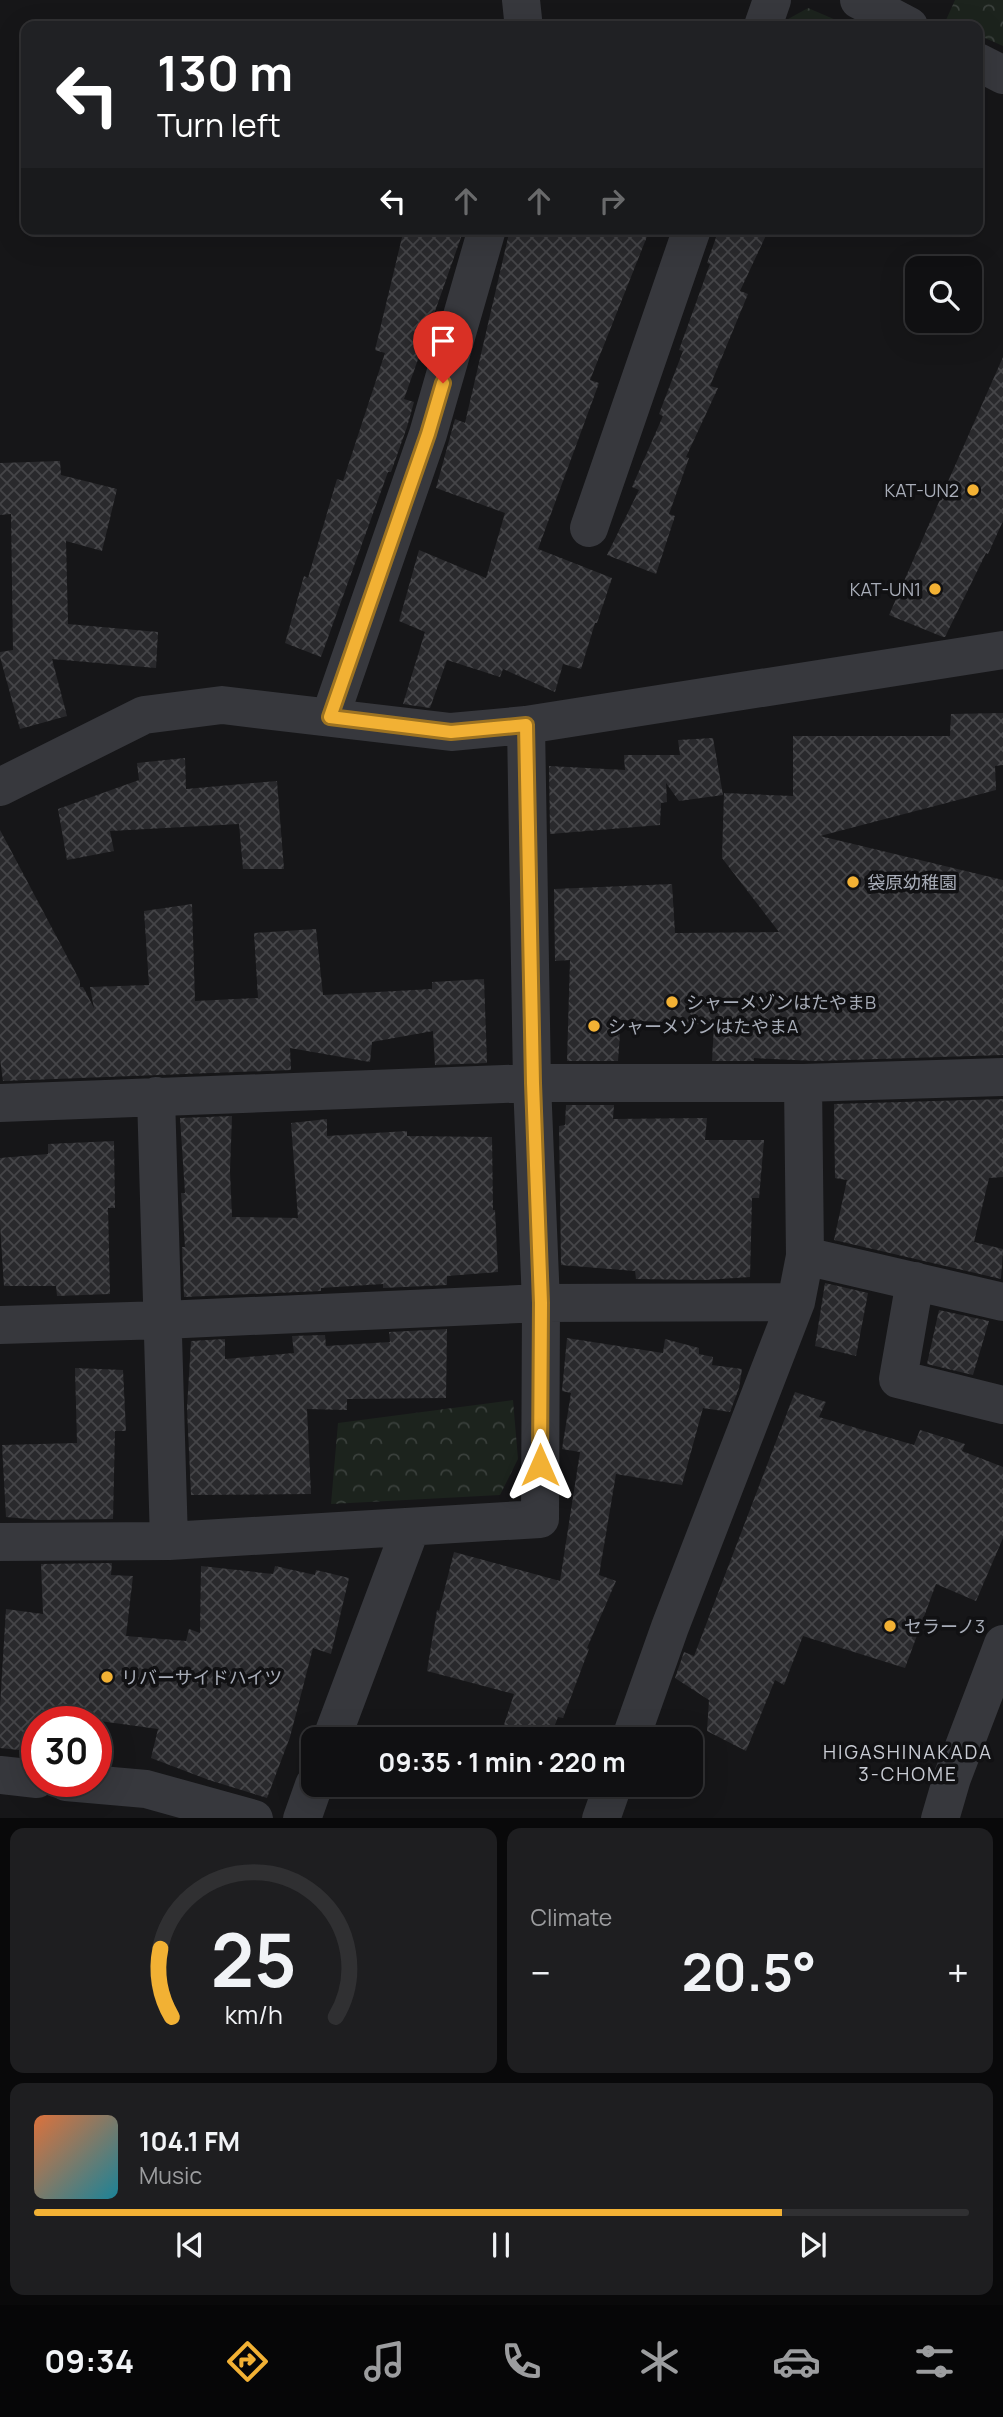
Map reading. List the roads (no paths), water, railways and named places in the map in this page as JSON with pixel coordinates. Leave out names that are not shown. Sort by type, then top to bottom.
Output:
[{"type":"street","points":[[765,21],[772,0]]},
{"type":"street","points":[[859,0],[899,21]]},
{"type":"street","points":[[983,65],[1003,75]]},
{"type":"street","points":[[330,717],[428,434],[485,235]]},
{"type":"street","points":[[589,528],[690,235]]},
{"type":"street","points":[[0,784],[144,715],[222,705],[451,732],[526,725],[1003,650]]},
{"type":"street","points":[[0,1542],[169,1541],[540,1519],[541,1303],[533,1083],[526,725]]},
{"type":"street","points":[[0,1103],[533,1083],[803,1083],[1003,1077]]},
{"type":"street","points":[[635,1727],[675,1614],[796,1302],[804,1256],[803,1083]]},
{"type":"street","points":[[156,1096],[169,1541]]},
{"type":"street","points":[[804,1256],[1003,1302]]},
{"type":"street","points":[[915,1282],[898,1379],[1003,1405]]},
{"type":"street","points":[[0,1325],[541,1303],[796,1302]]},
{"type":"street","points":[[336,1727],[411,1527]]},
{"type":"street","points":[[940,1818],[952,1778],[1003,1644]]},
{"type":"street","points":[[0,1775],[21,1777]]},
{"type":"street","points":[[112,1786],[146,1789],[254,1818]]},
{"type":"street","points":[[302,1818],[310,1797]]},
{"type":"street","points":[[601,1818],[609,1797]]},
{"type":"place","name":"KAT-UN2","points":[[973,490]]},
{"type":"place","name":"KAT-UN1","points":[[935,589]]},
{"type":"place","name":"袋原幼稚園","points":[[853,882]]},
{"type":"place","name":"シャーメゾンはたやまB","points":[[672,1002]]},
{"type":"place","name":"シャーメゾンはたやまA","points":[[594,1026]]},
{"type":"place","name":"セラーノ3","points":[[890,1626]]},
{"type":"place","name":"リバーサイドハイツ","points":[[107,1677]]},
{"type":"district","name":"HIGASHINAKADA 3-CHOME","points":[[908,1763]]}]
